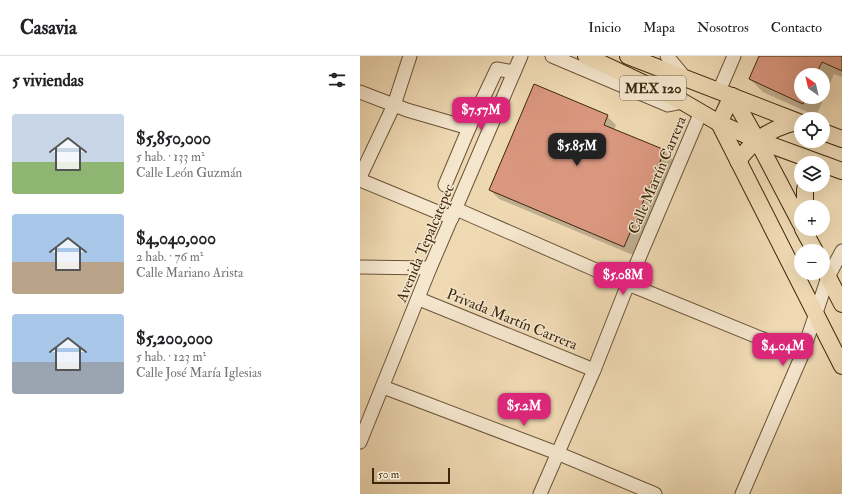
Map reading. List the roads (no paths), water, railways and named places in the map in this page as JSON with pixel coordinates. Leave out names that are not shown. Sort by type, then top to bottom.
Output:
[{"type":"main road","name":"MEX 120","points":[[586,56],[683,102],[719,123]]},
{"type":"main road","name":"MEX 120","points":[[628,56],[726,93]]},
{"type":"main road","points":[[726,93],[794,120]]},
{"type":"main road","points":[[726,93],[719,123],[842,366]]},
{"type":"main road","points":[[726,93],[757,140],[794,210]]},
{"type":"main road","points":[[719,123],[757,140],[800,156]]},
{"type":"main road","points":[[738,161],[745,151],[757,140],[786,124],[794,123]]},
{"type":"main road","points":[[830,135],[842,140]]},
{"type":"main road","points":[[830,280],[842,304]]},
{"type":"street","points":[[410,56],[394,105],[360,179],[454,214],[802,355]]},
{"type":"street","name":"Avenida Tepalcatepec","points":[[360,442],[419,299],[430,268],[521,56]]},
{"type":"street","points":[[552,56],[668,105],[683,102]]},
{"type":"street","points":[[667,56],[686,79]]},
{"type":"street","points":[[726,93],[734,56]]},
{"type":"street","points":[[446,185],[469,128],[497,68],[514,72]]},
{"type":"street","points":[[360,92],[394,105],[469,128]]},
{"type":"street","name":"Calle Martín Carrera","points":[[540,494],[594,370],[628,284],[702,112]]},
{"type":"street","points":[[830,267],[842,251]]},
{"type":"street","points":[[360,266],[430,268]]},
{"type":"street","points":[[742,494],[802,355],[816,314],[824,280]]},
{"type":"street","name":"Privada Martín Carrera","points":[[419,299],[594,370]]},
{"type":"street","points":[[383,387],[557,453],[655,494]]}]
